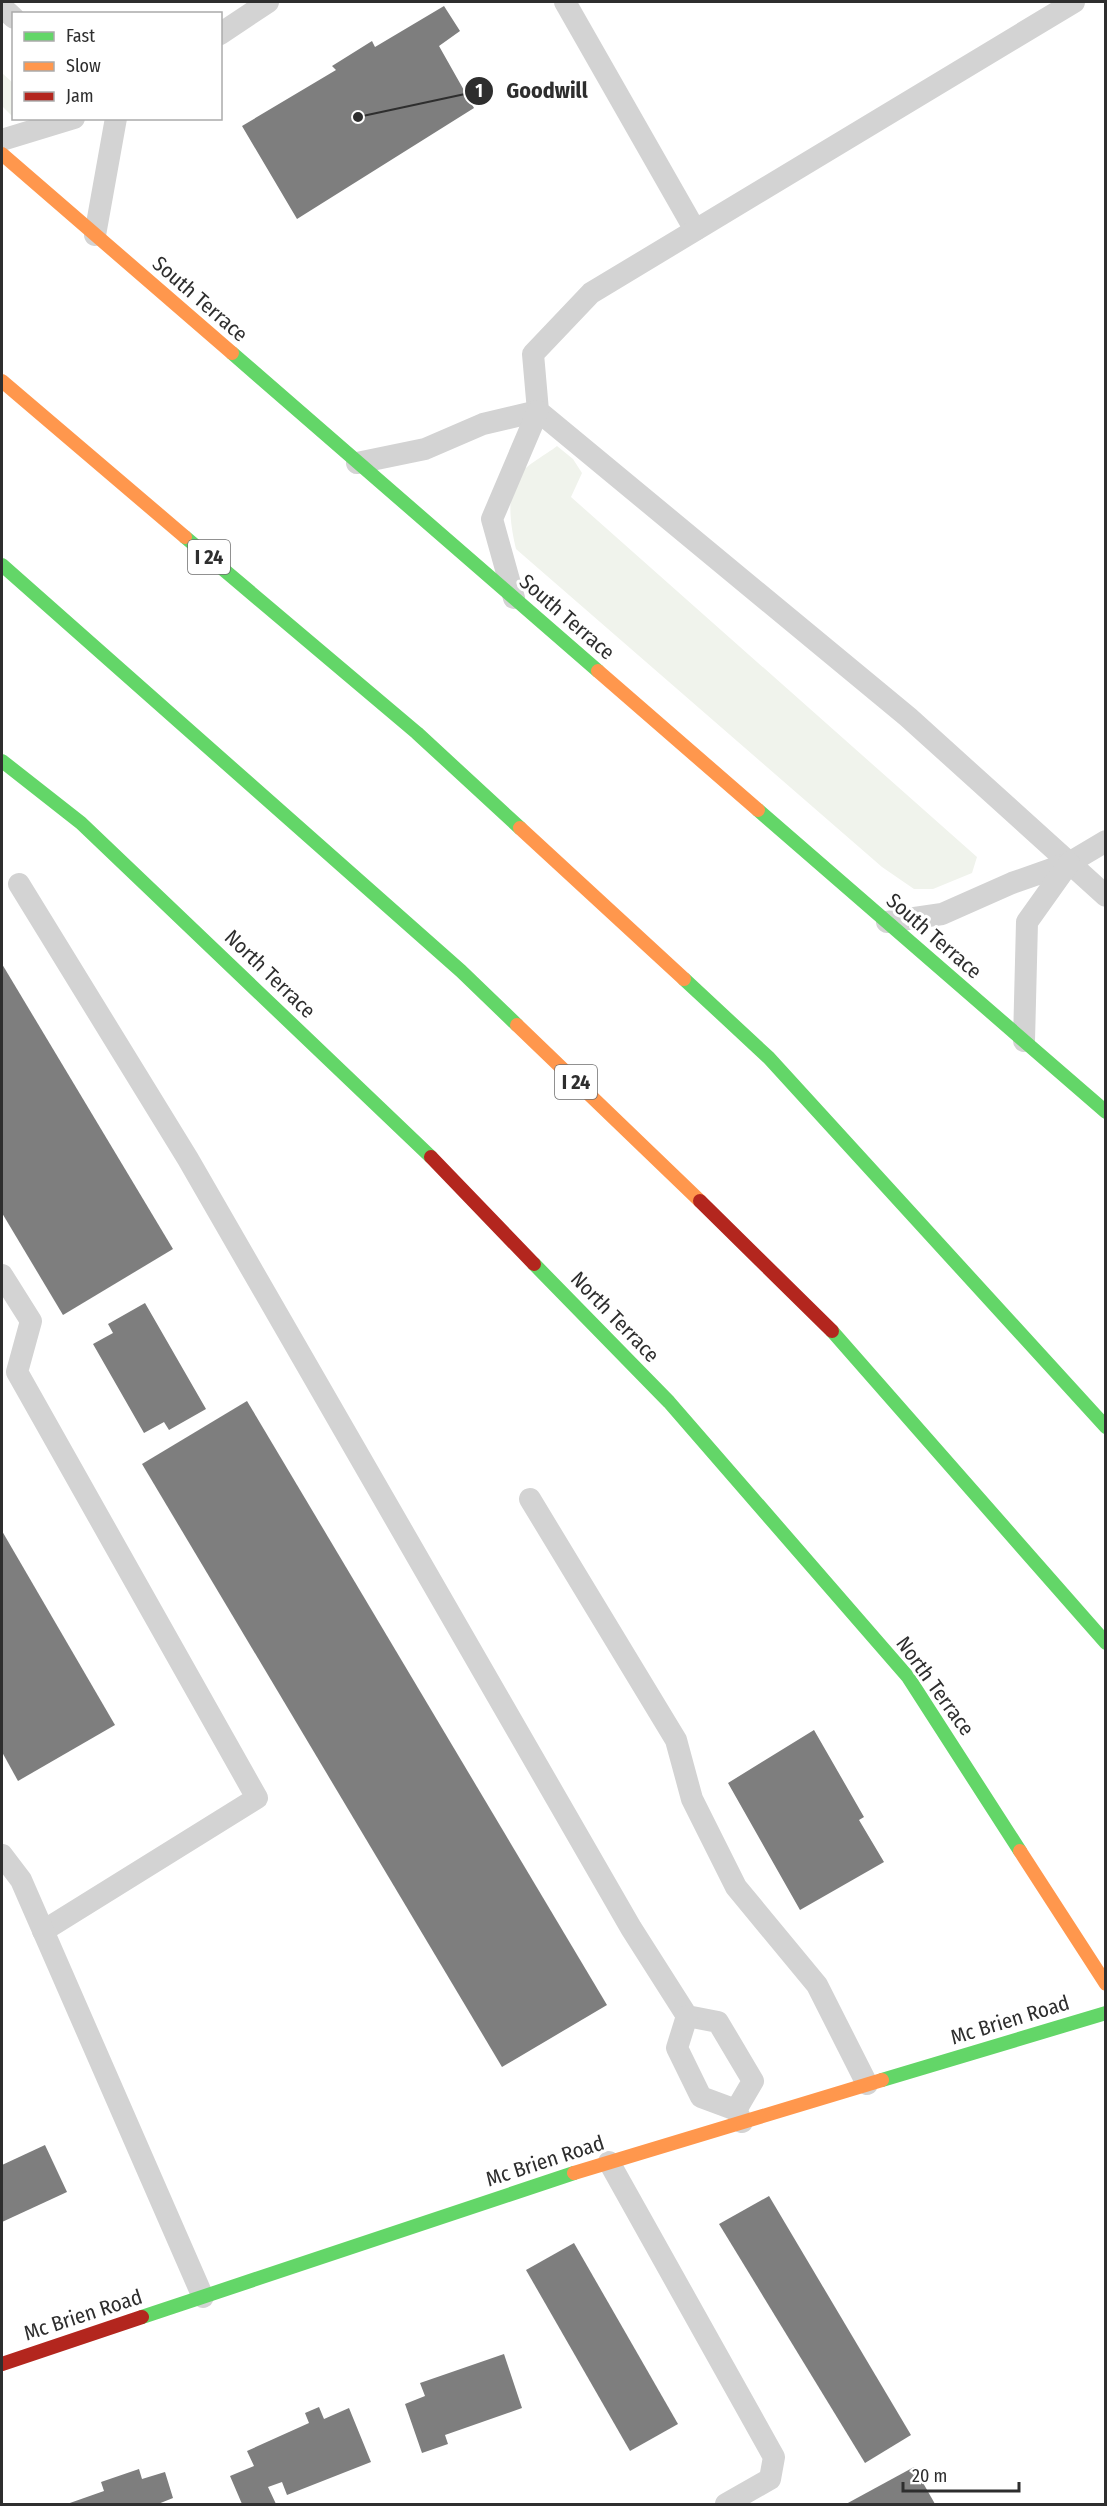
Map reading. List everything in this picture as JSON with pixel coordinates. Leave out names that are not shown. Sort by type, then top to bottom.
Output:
[{"type":"main road","name":"South Terrace","points":[[2,154],[1106,1112]]},
{"type":"main road","name":"I 24","points":[[2,381],[417,733],[769,1058],[1106,1427]]},
{"type":"main road","name":"I 24","points":[[2,565],[461,971],[821,1318],[1106,1643]]},
{"type":"main road","name":"North Terrace","points":[[2,761],[81,823],[421,1147],[669,1402],[908,1677],[1106,1984]]},
{"type":"main road","name":"Mc Brien Road","points":[[2,2364],[609,2162],[739,2116],[867,2084],[1106,2013]]},
{"type":"lane","points":[[222,33],[268,2]]},
{"type":"lane","points":[[565,2],[695,230]]},
{"type":"lane","points":[[514,599],[492,519],[538,411],[533,354],[591,294],[1074,2]]},
{"type":"lane","points":[[2,140],[67,120]]},
{"type":"lane","points":[[95,235],[116,120]]},
{"type":"lane","points":[[357,463],[425,449],[483,424],[538,411]]},
{"type":"lane","points":[[538,411],[914,722],[1106,896]]},
{"type":"lane","points":[[887,922],[942,914],[1012,883],[1069,863],[1106,841]]},
{"type":"lane","points":[[1024,1041],[1027,922],[1069,863]]},
{"type":"lane","points":[[19,884],[188,1159],[625,1917],[687,2016],[718,2022],[753,2081],[739,2116],[701,2097],[677,2048],[687,2016]]},
{"type":"lane","points":[[2,1275],[31,1321],[17,1372],[256,1798],[43,1931]]},
{"type":"lane","points":[[530,1499],[676,1740],[692,1799],[736,1887],[817,1984],[867,2084]]},
{"type":"lane","points":[[2,1855],[21,1880],[203,2297]]},
{"type":"lane","points":[[609,2162],[774,2457],[770,2479],[726,2505]]},
{"type":"shaded area","points":[[2,73],[12,82],[12,116],[2,106]]},
{"type":"shaded area","points":[[557,446],[573,459],[582,473],[571,497],[977,857],[972,873],[933,889],[914,889],[882,867],[516,549],[510,511],[515,483],[526,467]]},
{"type":"building","points":[[444,6],[460,31],[439,46],[474,108],[297,219],[242,126],[336,70],[332,66],[372,41],[375,47]]},
{"type":"building","points":[[2,964],[173,1249],[63,1315],[2,1213]]},
{"type":"building","points":[[145,1303],[206,1409],[169,1430],[164,1422],[144,1433],[93,1344],[113,1333],[108,1324]]},
{"type":"building","points":[[247,1401],[607,2005],[502,2067],[142,1464]]},
{"type":"building","points":[[2,1531],[115,1725],[18,1781],[2,1752]]},
{"type":"building","points":[[814,1730],[864,1817],[859,1820],[884,1862],[800,1910],[728,1783]]},
{"type":"building","points":[[45,2145],[67,2192],[2,2222],[2,2165]]},
{"type":"building","points":[[769,2196],[911,2435],[865,2463],[719,2224]]},
{"type":"building","points":[[574,2243],[678,2424],[630,2451],[526,2270]]},
{"type":"building","points":[[504,2354],[522,2408],[445,2435],[448,2444],[422,2453],[405,2404],[425,2396],[420,2383]]},
{"type":"building","points":[[319,2407],[324,2419],[349,2408],[371,2462],[287,2495],[282,2482],[268,2487],[276,2504],[242,2504],[230,2476],[254,2466],[247,2451],[309,2423],[305,2413]]},
{"type":"building","points":[[914,2467],[935,2504],[846,2504]]},
{"type":"building","points":[[139,2469],[142,2479],[165,2472],[173,2498],[158,2504],[67,2504],[104,2491],[101,2482]]},
{"type":"traffic: fast","points":[[232,353],[598,671]]},
{"type":"traffic: fast","points":[[185,537],[417,733],[520,828]]},
{"type":"traffic: fast","points":[[2,565],[461,971],[517,1025]]},
{"type":"traffic: fast","points":[[2,761],[81,823],[431,1157]]},
{"type":"traffic: fast","points":[[758,810],[1106,1112]]},
{"type":"traffic: fast","points":[[684,979],[769,1058],[1106,1427]]},
{"type":"traffic: fast","points":[[534,1264],[669,1402],[908,1677],[1020,1851]]},
{"type":"traffic: fast","points":[[832,1331],[1106,1643]]},
{"type":"traffic: fast","points":[[882,2080],[1106,2013]]},
{"type":"traffic: fast","points":[[142,2317],[574,2173]]},
{"type":"traffic: slow","points":[[2,154],[232,353]]},
{"type":"traffic: slow","points":[[2,381],[185,537]]},
{"type":"traffic: slow","points":[[598,671],[758,810]]},
{"type":"traffic: slow","points":[[520,828],[684,979]]},
{"type":"traffic: slow","points":[[517,1025],[700,1201]]},
{"type":"traffic: slow","points":[[1020,1851],[1106,1984]]},
{"type":"traffic: slow","points":[[574,2173],[882,2080]]},
{"type":"traffic: jam","points":[[431,1157],[534,1264]]},
{"type":"traffic: jam","points":[[700,1201],[832,1331]]},
{"type":"traffic: jam","points":[[2,2364],[142,2317]]},
{"type":"place","name":"Goodwill","points":[[358,117]]}]
